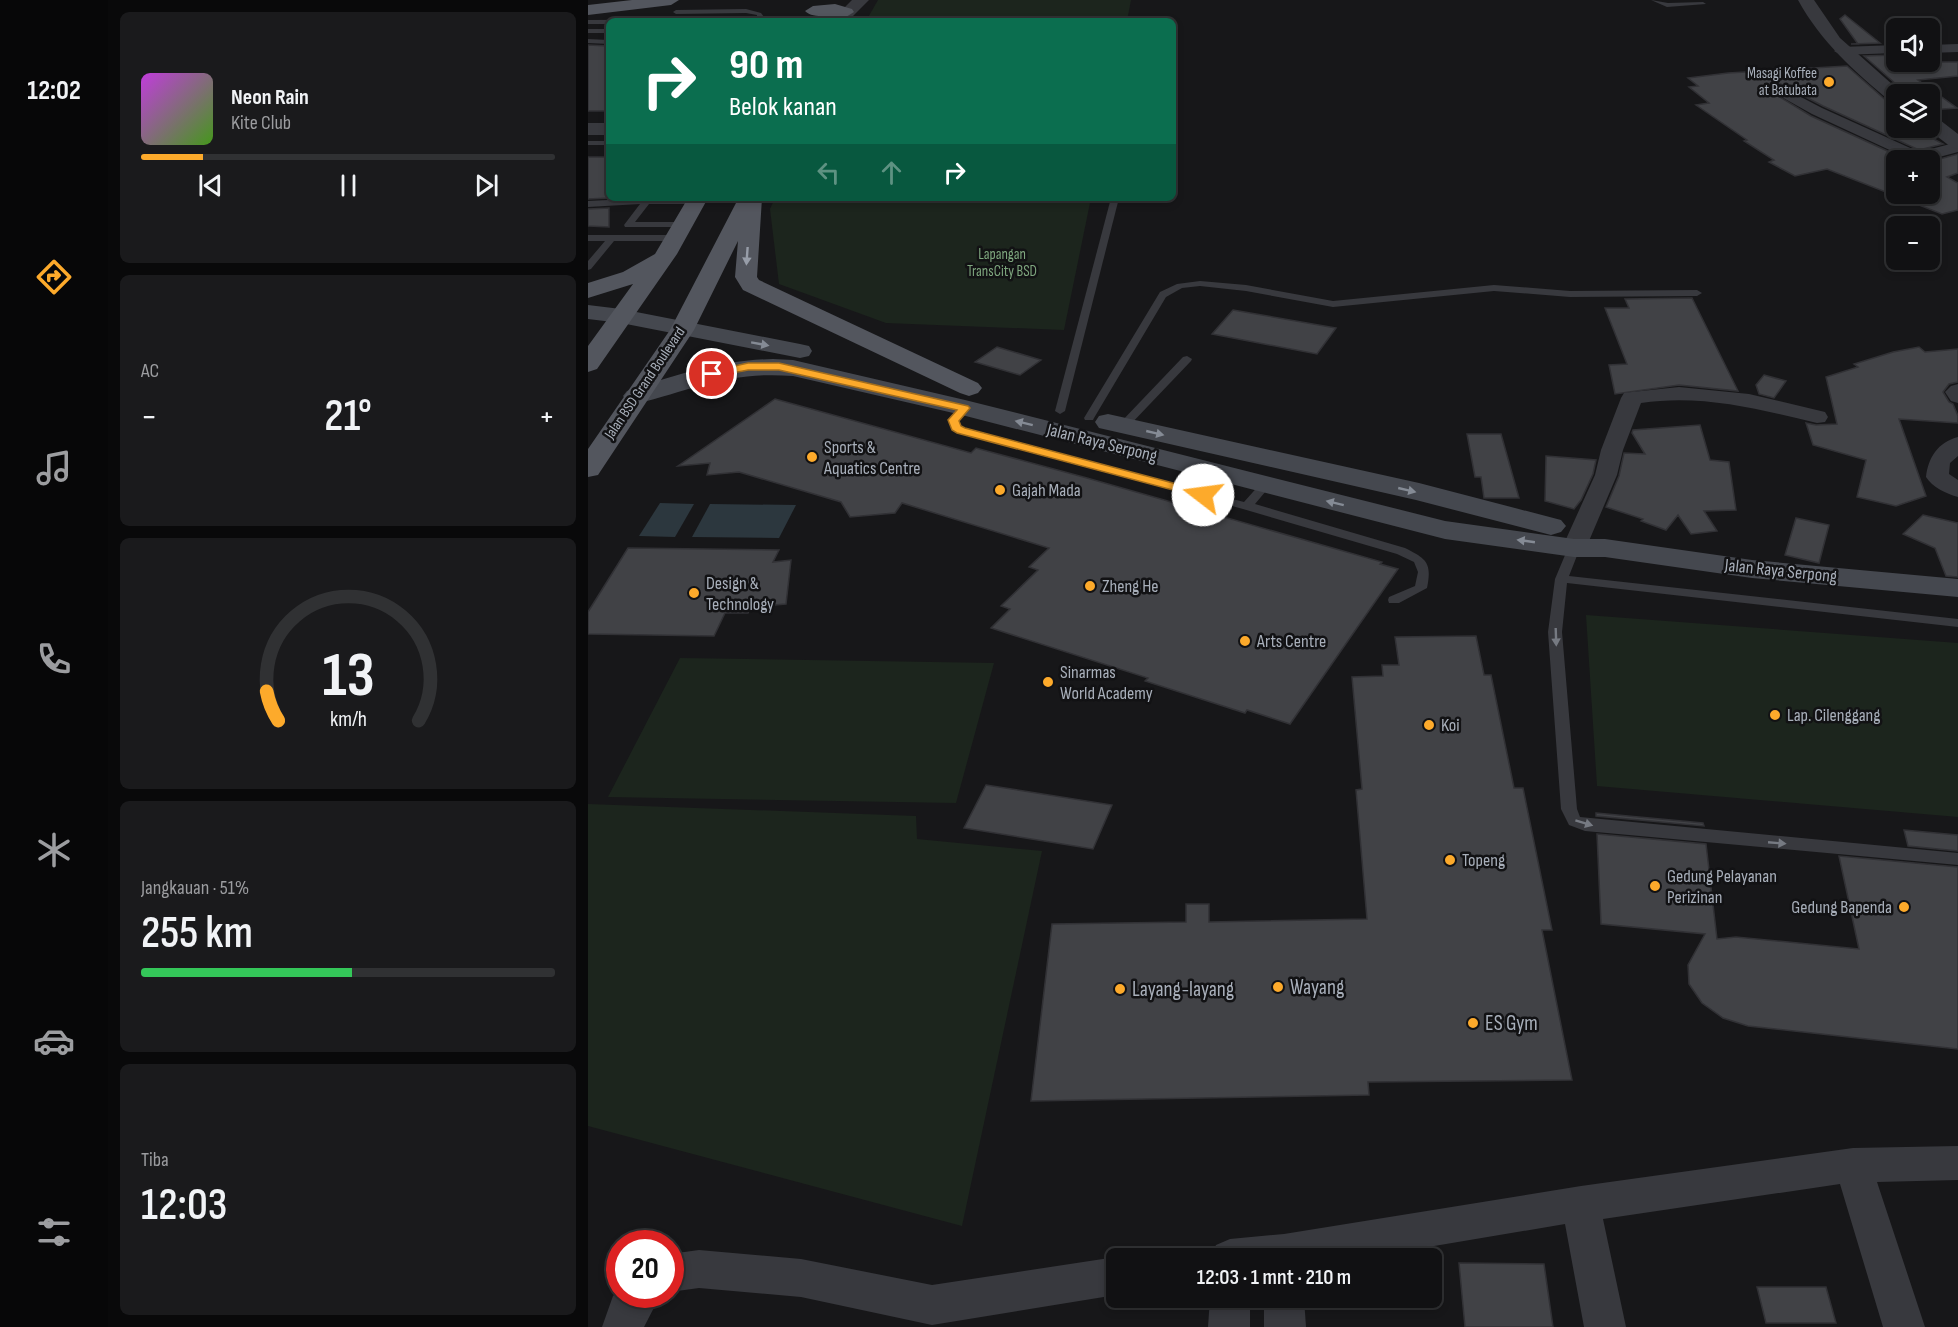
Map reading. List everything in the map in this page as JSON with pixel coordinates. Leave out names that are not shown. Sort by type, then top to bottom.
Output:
[{"type":"main road","points":[[588,10],[673,6]]},
{"type":"main road","points":[[812,8],[847,12]]},
{"type":"main road","points":[[588,364],[675,239],[696,201]]},
{"type":"main road","name":"Jalan BSD Grand Boulevard","points":[[588,469],[678,335],[748,201]]},
{"type":"main road","points":[[750,201],[746,278],[751,285],[967,398]]},
{"type":"main road","points":[[588,291],[631,277],[675,239]]},
{"type":"main road","points":[[588,312],[618,321]]},
{"type":"main road","name":"Jalan Raya Serpong","points":[[588,324],[618,321],[678,335],[822,356],[1265,485],[1445,530],[1586,543],[1752,569],[1958,588]]},
{"type":"main road","name":"Jalan Raya Serpong","points":[[636,396],[729,370],[765,366],[793,368],[967,398],[1060,411],[1124,425],[1466,505],[1586,543]]},
{"type":"main road","points":[[1445,530],[1466,505]]},
{"type":"street","points":[[847,12],[861,0]]},
{"type":"street","points":[[1806,0],[1825,33],[1841,51],[1886,89]]},
{"type":"street","points":[[1940,49],[1958,48]]},
{"type":"street","points":[[1841,51],[1886,49]]},
{"type":"street","points":[[1774,87],[1817,111],[1913,156],[1923,157],[1958,145]]},
{"type":"street","points":[[588,129],[606,129]]},
{"type":"street","points":[[1940,131],[1958,145]]},
{"type":"street","points":[[1958,390],[1956,392],[1958,397]]},
{"type":"street","points":[[1586,543],[1612,450],[1632,398],[1665,393],[1726,395],[1817,417]]},
{"type":"street","points":[[1958,444],[1939,460],[1937,477],[1958,490]]},
{"type":"street","points":[[1330,1248],[1581,1204],[1852,1165],[1958,1163]]},
{"type":"street","points":[[1852,1165],[1904,1327]]},
{"type":"street","points":[[1581,1204],[1605,1327]]},
{"type":"street","points":[[684,1271],[699,1269],[801,1278],[930,1316],[1106,1278]]},
{"type":"street","points":[[623,1327],[630,1308]]},
{"type":"street","points":[[1229,1327],[1230,1308]]},
{"type":"street","points":[[1284,1308],[1285,1327]]},
{"type":"lane","points":[[1654,0],[1667,4],[1702,2],[1708,11]]},
{"type":"lane","points":[[673,6],[746,11],[759,14],[761,18]]},
{"type":"lane","points":[[588,22],[606,22]]},
{"type":"lane","points":[[588,31],[606,31]]},
{"type":"lane","points":[[588,41],[606,42]]},
{"type":"lane","points":[[588,143],[606,142]]},
{"type":"lane","points":[[588,151],[606,151]]},
{"type":"lane","points":[[588,204],[647,201]]},
{"type":"lane","points":[[647,201],[628,225],[675,239]]},
{"type":"lane","points":[[1060,411],[1114,201]]},
{"type":"lane","points":[[588,267],[612,238]]},
{"type":"lane","points":[[588,240],[675,239]]},
{"type":"lane","points":[[1089,418],[1154,307],[1164,293],[1182,286],[1228,285],[1315,303],[1333,304],[1494,288],[1570,294],[1697,293]]},
{"type":"lane","points":[[1124,425],[1187,359]]},
{"type":"lane","points":[[967,398],[954,420],[956,428],[961,430],[1247,506],[1401,551],[1419,560],[1424,572],[1421,588],[1394,600]]},
{"type":"lane","points":[[1247,506],[1265,485]]},
{"type":"lane","points":[[1586,543],[1561,579],[1555,632],[1569,809],[1574,821],[1585,825],[1958,859]]},
{"type":"lane","points":[[1561,579],[1958,623]]},
{"type":"green space","points":[[878,0],[1131,0],[1128,18],[868,18]]},
{"type":"green space","name":"Lapangan TransCity BSD","points":[[774,201],[1090,201],[1064,330],[886,323],[779,284],[770,209]]},
{"type":"green space","name":"Lap. Cilenggang","points":[[1586,615],[1958,643],[1958,817],[1597,786]]},
{"type":"green space","points":[[680,658],[994,663],[956,803],[608,797]]},
{"type":"green space","points":[[588,804],[916,816],[917,839],[1042,851],[962,1226],[588,1126]]},
{"type":"shaded area","points":[[660,503],[694,504],[675,537],[639,536]]},
{"type":"shaded area","points":[[710,504],[796,505],[779,538],[692,537]]},
{"type":"building","points":[[1845,15],[1880,43],[1858,44],[1840,19]]},
{"type":"building","points":[[588,45],[606,46],[606,111],[588,111]]},
{"type":"building","points":[[1886,55],[1886,72],[1940,72],[1940,62],[1958,62],[1958,76],[1918,80],[1924,84],[1896,84],[1864,56]]},
{"type":"building","points":[[1847,66],[1886,100],[1886,135],[1775,81],[1766,85],[1765,88],[1811,116],[1886,150],[1886,192],[1827,169],[1795,176],[1769,162],[1774,160],[1696,105],[1709,103],[1689,87],[1698,86],[1688,78],[1728,73]]},
{"type":"building","points":[[1940,96],[1957,108],[1940,109]]},
{"type":"building","points":[[1893,138],[1932,138],[1943,144],[1919,150]]},
{"type":"building","points":[[1958,154],[1958,173],[1947,177],[1958,183],[1958,210],[1942,214],[1916,204],[1940,204],[1940,159]]},
{"type":"building","points":[[588,157],[606,157],[606,198],[588,199]]},
{"type":"building","points":[[609,208],[609,227],[588,226],[588,209]]},
{"type":"building","points":[[1692,298],[1738,391],[1679,385],[1615,394],[1609,365],[1627,364],[1605,308],[1629,308],[1625,299]]},
{"type":"building","points":[[1233,310],[1336,328],[1317,354],[1212,334]]},
{"type":"building","points":[[997,347],[1041,360],[1020,375],[975,362]]},
{"type":"building","points":[[1919,347],[1925,352],[1958,349],[1958,382],[1949,384],[1943,392],[1953,404],[1958,423],[1899,419],[1926,496],[1896,506],[1857,497],[1866,460],[1813,445],[1806,423],[1837,424],[1826,377],[1858,367],[1854,364]]},
{"type":"building","points":[[1764,375],[1786,381],[1774,398],[1759,394],[1756,385]]},
{"type":"building","points":[[775,399],[971,453],[976,448],[1087,478],[1382,562],[1380,564],[1398,569],[1290,724],[1247,710],[1245,713],[1145,681],[1148,678],[991,628],[1010,609],[1001,606],[1038,570],[1029,567],[1049,548],[902,503],[895,513],[850,517],[841,502],[739,472],[707,475],[710,463],[678,466]]},
{"type":"building","points":[[1700,425],[1710,460],[1729,462],[1736,510],[1704,511],[1717,531],[1691,534],[1678,515],[1666,530],[1641,521],[1643,519],[1606,507],[1619,476],[1624,453],[1645,454],[1632,433],[1633,430]]},
{"type":"building","points":[[1467,434],[1501,434],[1519,498],[1484,498],[1481,477],[1475,477]]},
{"type":"building","points":[[1546,456],[1596,460],[1593,474],[1581,500],[1574,509],[1545,501]]},
{"type":"building","points":[[1923,515],[1958,523],[1958,577],[1946,576],[1935,548],[1903,534]]},
{"type":"building","points":[[1796,518],[1829,525],[1819,563],[1785,555]]},
{"type":"building","name":"Design & Technology","points":[[628,548],[779,550],[773,562],[791,560],[786,604],[751,607],[748,613],[725,613],[714,636],[588,634],[588,612]]},
{"type":"building","points":[[1476,636],[1484,675],[1491,675],[1514,788],[1523,788],[1552,930],[1542,930],[1572,1080],[1368,1082],[1369,1095],[1031,1101],[1052,924],[1186,922],[1186,904],[1209,904],[1209,922],[1367,919],[1356,790],[1362,789],[1352,677],[1383,676],[1382,665],[1399,665],[1395,637]]},
{"type":"building","points":[[986,785],[1112,805],[1093,849],[964,828]]},
{"type":"building","points":[[1596,813],[1703,823],[1704,826],[1596,816]]},
{"type":"building","points":[[1904,830],[1958,835],[1958,851],[1908,846]]},
{"type":"building","points":[[1597,834],[1706,844],[1717,939],[1736,937],[1859,949],[1839,856],[1958,867],[1958,1049],[1748,1026],[1723,1018],[1702,1003],[1689,984],[1688,965],[1705,934],[1601,924]]},
{"type":"building","points":[[1459,1263],[1544,1264],[1553,1327],[1465,1327]]},
{"type":"building","points":[[1757,1287],[1826,1287],[1836,1323],[1766,1323]]},
{"type":"place","name":"Masagi Koffee at Batubata","points":[[1829,82]]},
{"type":"place","name":"Sports & Aquatics Centre","points":[[812,457]]},
{"type":"place","name":"Gajah Mada","points":[[1000,490]]},
{"type":"place","name":"Zheng He","points":[[1090,586]]},
{"type":"place","name":"Design & Technology","points":[[694,593]]},
{"type":"place","name":"Arts Centre","points":[[1245,641]]},
{"type":"place","name":"Sinarmas World Academy","points":[[1048,682]]},
{"type":"place","name":"Lap. Cilenggang","points":[[1775,715]]},
{"type":"place","name":"Koi","points":[[1429,725]]},
{"type":"place","name":"Topeng","points":[[1450,860]]},
{"type":"place","name":"Gedung Pelayanan Perizinan","points":[[1655,886]]},
{"type":"place","name":"Gedung Bapenda","points":[[1904,907]]},
{"type":"place","name":"Wayang","points":[[1278,987]]},
{"type":"place","name":"Layang-layang","points":[[1120,989]]},
{"type":"place","name":"ES Gym","points":[[1473,1023]]},
{"type":"route","points":[[712,374],[748,367],[779,366],[964,408],[954,420],[956,428],[961,430],[1203,495]]}]
